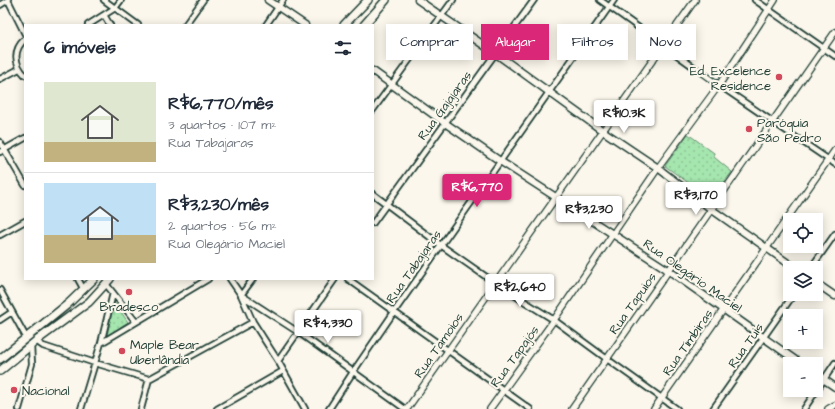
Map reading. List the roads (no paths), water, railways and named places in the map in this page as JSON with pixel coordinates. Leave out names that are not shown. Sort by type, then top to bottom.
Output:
[{"type":"main road","points":[[268,0],[305,24]]},
{"type":"main road","points":[[365,24],[386,0]]},
{"type":"main road","points":[[418,0],[481,43]]},
{"type":"main road","points":[[345,24],[364,1]]},
{"type":"main road","points":[[505,60],[603,131],[658,168],[785,261]]},
{"type":"main road","name":"Rua Olegário Maciel","points":[[374,72],[500,161],[668,270],[790,357]]},
{"type":"main road","points":[[0,359],[84,290],[93,280]]},
{"type":"main road","points":[[0,371],[34,343],[89,302],[108,282]]},
{"type":"main road","points":[[823,288],[835,296]]},
{"type":"main road","points":[[824,379],[835,387]]},
{"type":"street","points":[[0,5],[8,0],[24,32]]},
{"type":"street","points":[[104,0],[137,24]]},
{"type":"street","points":[[90,24],[115,8],[121,0]]},
{"type":"street","points":[[186,24],[203,0]]},
{"type":"street","points":[[267,24],[284,0]]},
{"type":"street","points":[[374,108],[389,82],[453,0]]},
{"type":"street","name":"Rua Gajajaras","points":[[516,24],[534,0]]},
{"type":"street","points":[[600,0],[636,26]]},
{"type":"street","name":"Rua Tabajaras","points":[[329,409],[394,312],[614,0]]},
{"type":"street","name":"Rua Tamoios","points":[[678,24],[695,0]]},
{"type":"street","points":[[755,0],[835,56]]},
{"type":"street","name":"Rua Tapajós","points":[[490,409],[554,320],[658,168],[719,85],[775,0]]},
{"type":"street","points":[[104,15],[109,24]]},
{"type":"street","name":"Rua Tapuios","points":[[572,409],[835,32]]},
{"type":"street","points":[[24,40],[18,48],[16,55],[19,69],[24,74]]},
{"type":"street","name":"Rua Gajajaras","points":[[374,222],[490,60]]},
{"type":"street","name":"Rua Tamoios","points":[[406,409],[653,60]]},
{"type":"street","points":[[683,60],[835,164]]},
{"type":"street","points":[[0,78],[19,69]]},
{"type":"street","points":[[2,151],[24,139]]},
{"type":"street","points":[[0,142],[2,151],[24,184]]},
{"type":"street","name":"Rua Timbiras","points":[[654,409],[835,150]]},
{"type":"street","points":[[374,195],[442,246],[495,283],[554,320],[677,409]]},
{"type":"street","points":[[0,235],[24,221]]},
{"type":"street","points":[[816,261],[835,234]]},
{"type":"street","points":[[79,280],[84,290]]},
{"type":"street","points":[[101,343],[206,280]]},
{"type":"street","points":[[231,280],[241,295],[253,322],[278,361],[305,409]]},
{"type":"street","points":[[241,295],[252,280]]},
{"type":"street","points":[[278,361],[334,280]]},
{"type":"street","points":[[349,280],[530,409]]},
{"type":"street","points":[[108,282],[114,293],[136,322]]},
{"type":"street","points":[[0,290],[26,337]]},
{"type":"street","points":[[81,409],[114,293]]},
{"type":"street","points":[[241,295],[298,332],[406,409]]},
{"type":"street","name":"Rua Tuis","points":[[715,408],[789,301]]},
{"type":"street","points":[[0,320],[12,312]]},
{"type":"street","points":[[140,409],[149,380],[253,322]]},
{"type":"street","points":[[19,409],[32,364],[34,343],[149,380]]},
{"type":"street","points":[[804,409],[835,364]]},
{"type":"street","points":[[217,409],[283,371]]},
{"type":"street","points":[[828,409],[835,405]]},
{"type":"place","name":"Ed. Excelence Residence","points":[[779,77]]},
{"type":"place","name":"Paróquia São Pedro","points":[[749,129]]},
{"type":"place","name":"Bradesco","points":[[129,292]]},
{"type":"place","name":"Maple Bear Uberlândia","points":[[122,351]]},
{"type":"place","name":"Nacional","points":[[14,390]]}]
